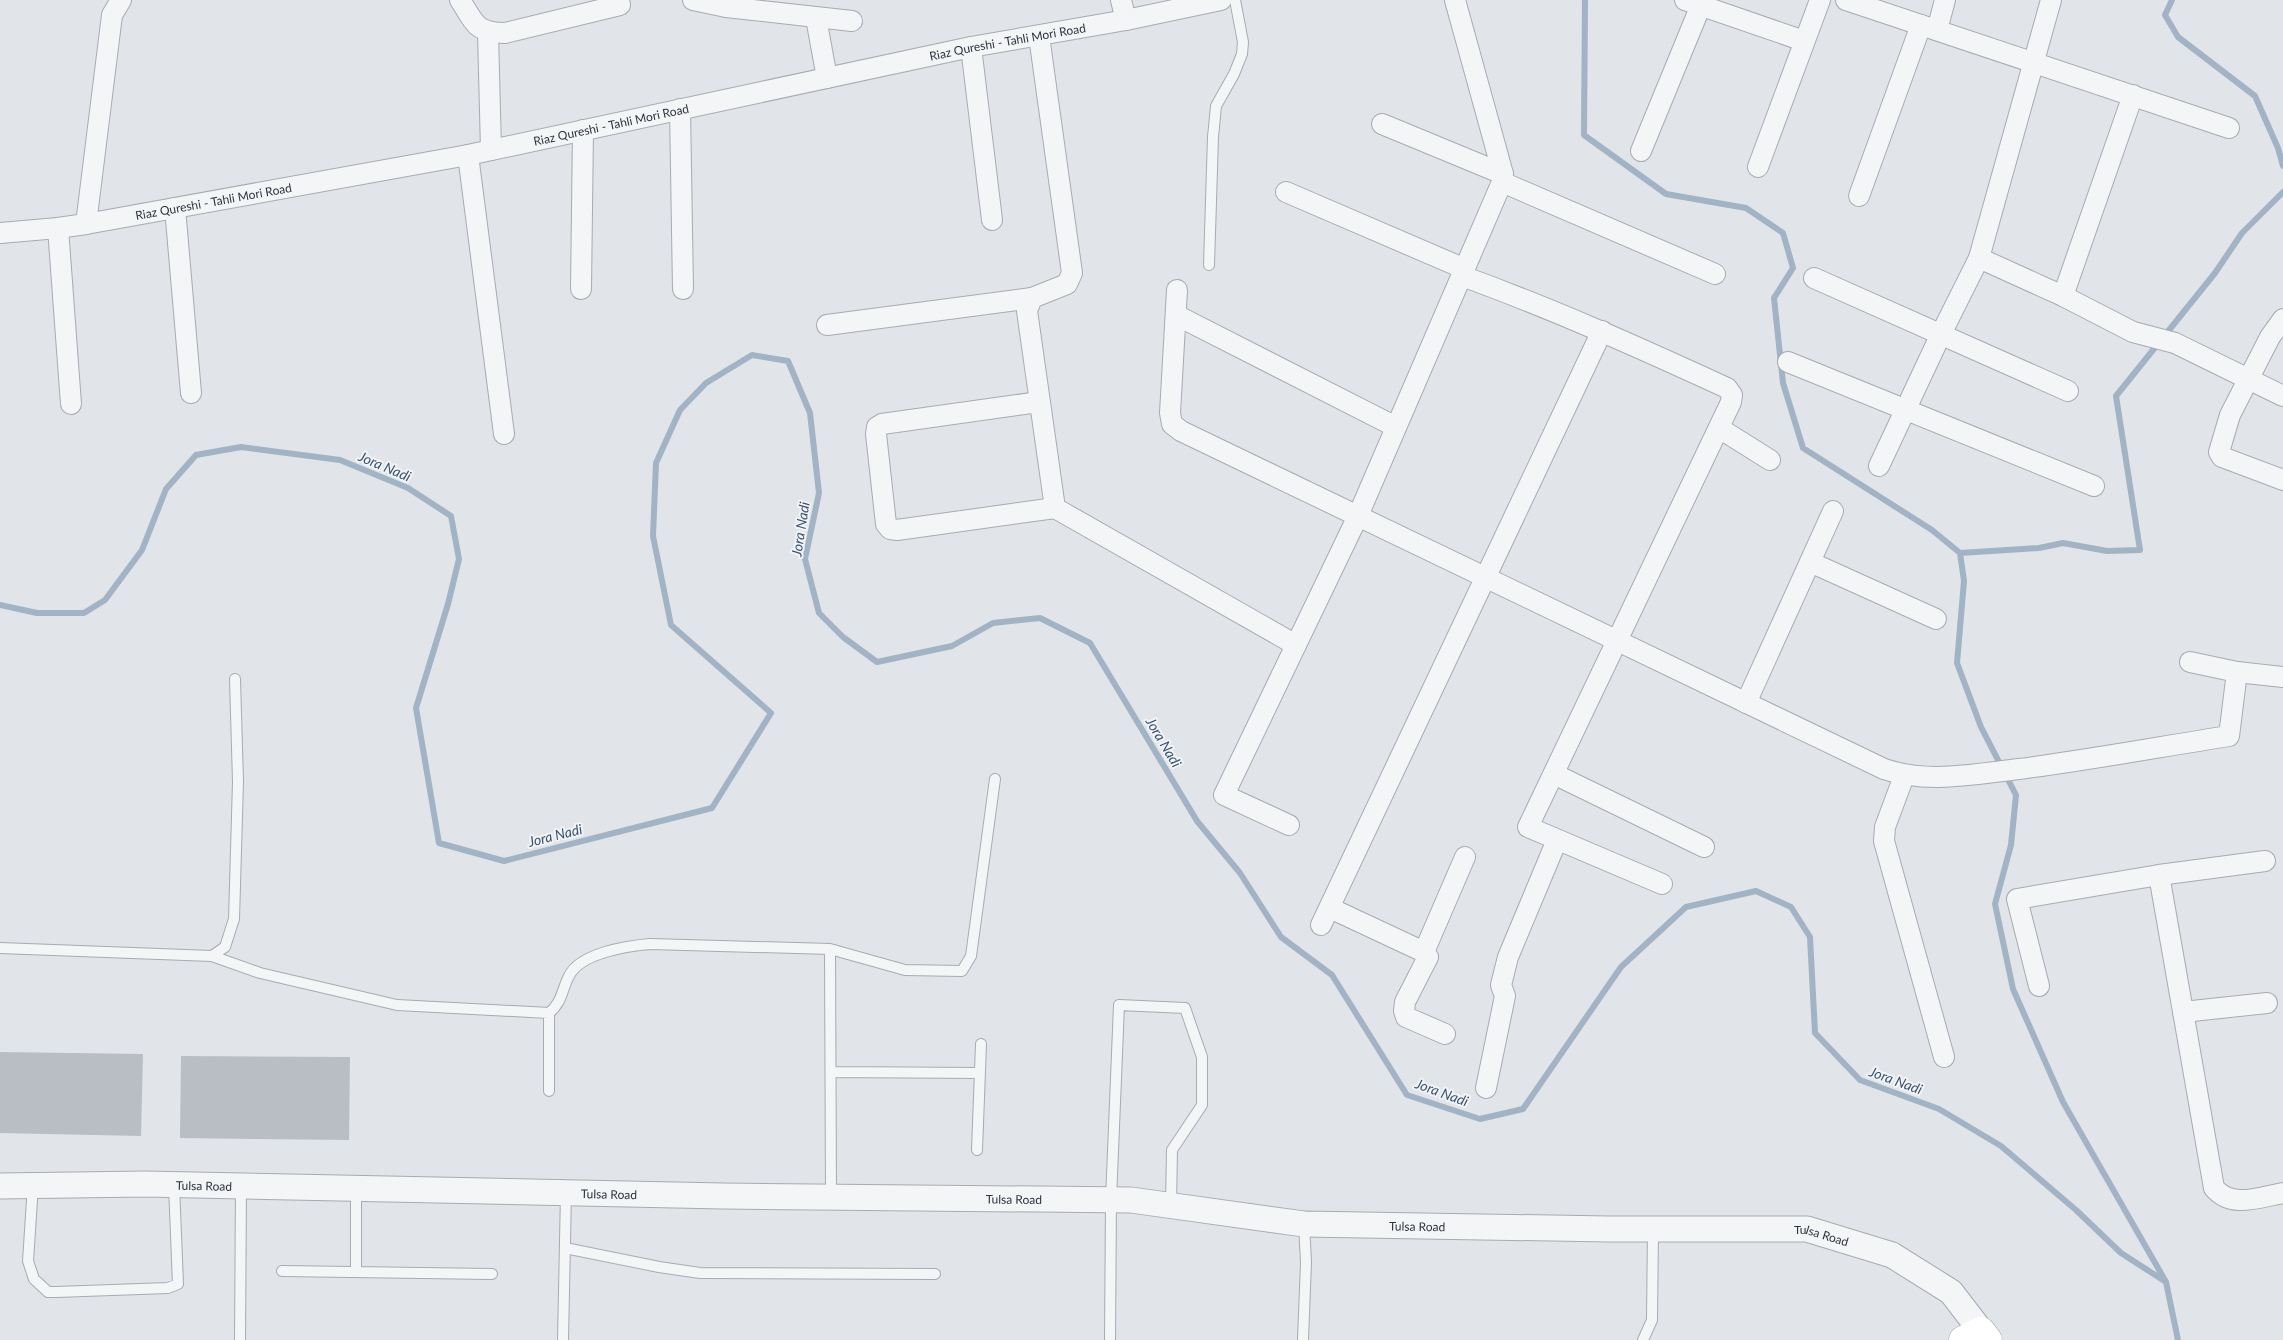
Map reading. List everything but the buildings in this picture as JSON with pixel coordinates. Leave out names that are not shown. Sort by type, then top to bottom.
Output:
[{"type":"street","points":[[86,224],[112,15],[121,0]]},
{"type":"street","points":[[460,0],[478,28],[488,33],[505,34],[620,5],[619,0]]},
{"type":"street","points":[[693,0],[726,7],[794,13],[816,18],[852,21]]},
{"type":"street","points":[[1121,0],[1126,20]]},
{"type":"street","name":"Riaz Qureshi - Tahli Mori Road","points":[[0,233],[86,224],[468,155],[971,47],[1126,20],[1221,0]]},
{"type":"street","points":[[1288,825],[1224,795],[1357,518],[1464,273],[1503,178],[1455,0]]},
{"type":"street","points":[[1758,167],[1820,0]]},
{"type":"street","points":[[1846,0],[2229,128]]},
{"type":"street","points":[[1859,196],[1929,28],[1945,0]]},
{"type":"street","points":[[1879,466],[1940,334],[1979,258],[2051,0]]},
{"type":"street","points":[[1641,151],[1693,3],[1804,41]]},
{"type":"street","points":[[816,18],[828,78]]},
{"type":"street","points":[[488,33],[491,150]]},
{"type":"street","points":[[828,325],[1032,298],[1067,284],[1072,273],[1039,36]]},
{"type":"street","points":[[971,47],[992,220]]},
{"type":"street","points":[[2063,296],[2132,96]]},
{"type":"street","points":[[680,109],[683,288]]},
{"type":"street","points":[[1382,124],[1714,274]]},
{"type":"street","points":[[581,289],[583,130]]},
{"type":"street","points":[[468,155],[504,434]]},
{"type":"street","points":[[1286,192],[1464,273],[1727,388],[1732,396],[1719,428],[1528,828],[1662,884]]},
{"type":"street","points":[[175,208],[192,393]]},
{"type":"street","points":[[58,228],[71,404]]},
{"type":"street","points":[[1979,258],[2063,296],[2133,332],[2175,343],[2283,396]]},
{"type":"street","points":[[1814,278],[2068,390]]},
{"type":"street","points":[[1178,290],[1170,413],[1172,424],[1181,432],[1884,769],[1904,776],[1940,778],[2065,763],[2229,736],[2237,672]]},
{"type":"street","points":[[1032,298],[1027,311],[1054,508]]},
{"type":"street","points":[[1176,315],[1396,427]]},
{"type":"street","points":[[2283,319],[2270,337],[2230,415],[2219,452],[2222,457],[2283,480]]},
{"type":"street","points":[[1445,1034],[1406,1017],[1404,1011],[1405,1002],[1428,958],[1424,952],[1326,917],[1602,332]]},
{"type":"street","points":[[1788,362],[2094,486]]},
{"type":"street","points":[[1039,402],[882,424],[878,427],[876,434],[886,524],[890,529],[897,530],[1054,508],[1296,645]]},
{"type":"street","points":[[1719,428],[1770,460]]},
{"type":"street","points":[[1746,703],[1833,511]]},
{"type":"street","points":[[1810,562],[1936,619]]},
{"type":"street","points":[[2190,662],[2237,672],[2283,678]]},
{"type":"street","points":[[1554,774],[1704,847]]},
{"type":"street","points":[[1904,776],[1885,827],[1884,841],[1944,1057]]},
{"type":"street","points":[[1486,1088],[1505,996],[1501,984],[1508,958],[1557,840]]},
{"type":"street","points":[[1424,952],[1464,857]]},
{"type":"street","points":[[2039,986],[2016,899],[2159,875],[2265,862]]},
{"type":"street","points":[[2159,875],[2214,1188],[2222,1196],[2236,1201],[2283,1193]]},
{"type":"street","points":[[2183,1012],[2266,1003]]},
{"type":"street","name":"Tulsa Road","points":[[0,1186],[174,1184],[831,1197],[1131,1200],[1304,1224],[1653,1229],[1807,1229],[1892,1255],[1951,1292],[1977,1337]]},
{"type":"lane","points":[[1209,265],[1212,153],[1216,106],[1234,74],[1242,54],[1243,42],[1235,0]]},
{"type":"lane","points":[[212,956],[225,947],[234,919],[238,782],[235,679]]},
{"type":"lane","points":[[0,948],[212,956],[260,973],[397,1005],[549,1013],[558,1007],[571,972],[585,960],[625,946],[650,944],[830,949],[904,970],[962,971],[970,956],[995,779]]},
{"type":"lane","points":[[830,949],[831,1197]]},
{"type":"lane","points":[[1110,1340],[1112,1200],[1119,1005],[1186,1008],[1202,1057],[1202,1105],[1172,1150],[1171,1206]]},
{"type":"lane","points":[[549,1013],[549,1091]]},
{"type":"lane","points":[[977,1150],[981,1044]]},
{"type":"lane","points":[[831,1072],[980,1073]]},
{"type":"lane","points":[[33,1185],[28,1261],[34,1279],[48,1292],[56,1292],[168,1288],[178,1284],[174,1184]]},
{"type":"lane","points":[[240,1340],[241,1186]]},
{"type":"lane","points":[[356,1188],[356,1272]]},
{"type":"lane","points":[[564,1340],[566,1192]]},
{"type":"lane","points":[[1303,1340],[1306,1262],[1304,1224]]},
{"type":"lane","points":[[1643,1340],[1652,1320],[1653,1229]]},
{"type":"lane","points":[[565,1248],[630,1262],[700,1273],[935,1274]]},
{"type":"lane","points":[[282,1271],[492,1274]]},
{"type":"waterway","points":[[1585,0],[1584,135],[1666,194],[1746,208],[1783,233],[1793,268],[1774,298],[1783,383],[1803,448],[1932,530],[1960,553],[1964,581],[1957,663],[1981,727],[2016,795],[2011,845],[1995,904],[2013,989],[2063,1102],[2166,1282],[2178,1340]]},
{"type":"waterway","points":[[2172,0],[2165,15],[2178,37],[2255,96],[2278,148],[2283,166]]},
{"type":"waterway","points":[[1960,553],[2039,548],[2063,543],[2107,551],[2140,550],[2116,396],[2215,273],[2242,233],[2283,192]]},
{"type":"waterway","name":"Jora Nadi","points":[[0,605],[37,613],[84,613],[105,600],[142,550],[166,489],[196,455],[241,447],[340,460],[408,488],[451,516],[459,559],[448,604],[416,708],[439,843],[504,861],[712,808],[771,713],[671,625],[653,536],[656,463],[680,410],[706,383],[752,355],[788,361],[810,413],[819,493],[805,559],[819,613],[843,637],[877,662],[952,646],[993,623],[1040,618],[1090,643],[1197,821],[1240,873],[1281,937],[1332,975],[1407,1095],[1480,1119],[1523,1109],[1621,967],[1686,907],[1756,891],[1791,907],[1810,937],[1815,1033],[1860,1080],[1939,1109],[2001,1146],[2076,1210],[2121,1253],[2166,1282]]}]
